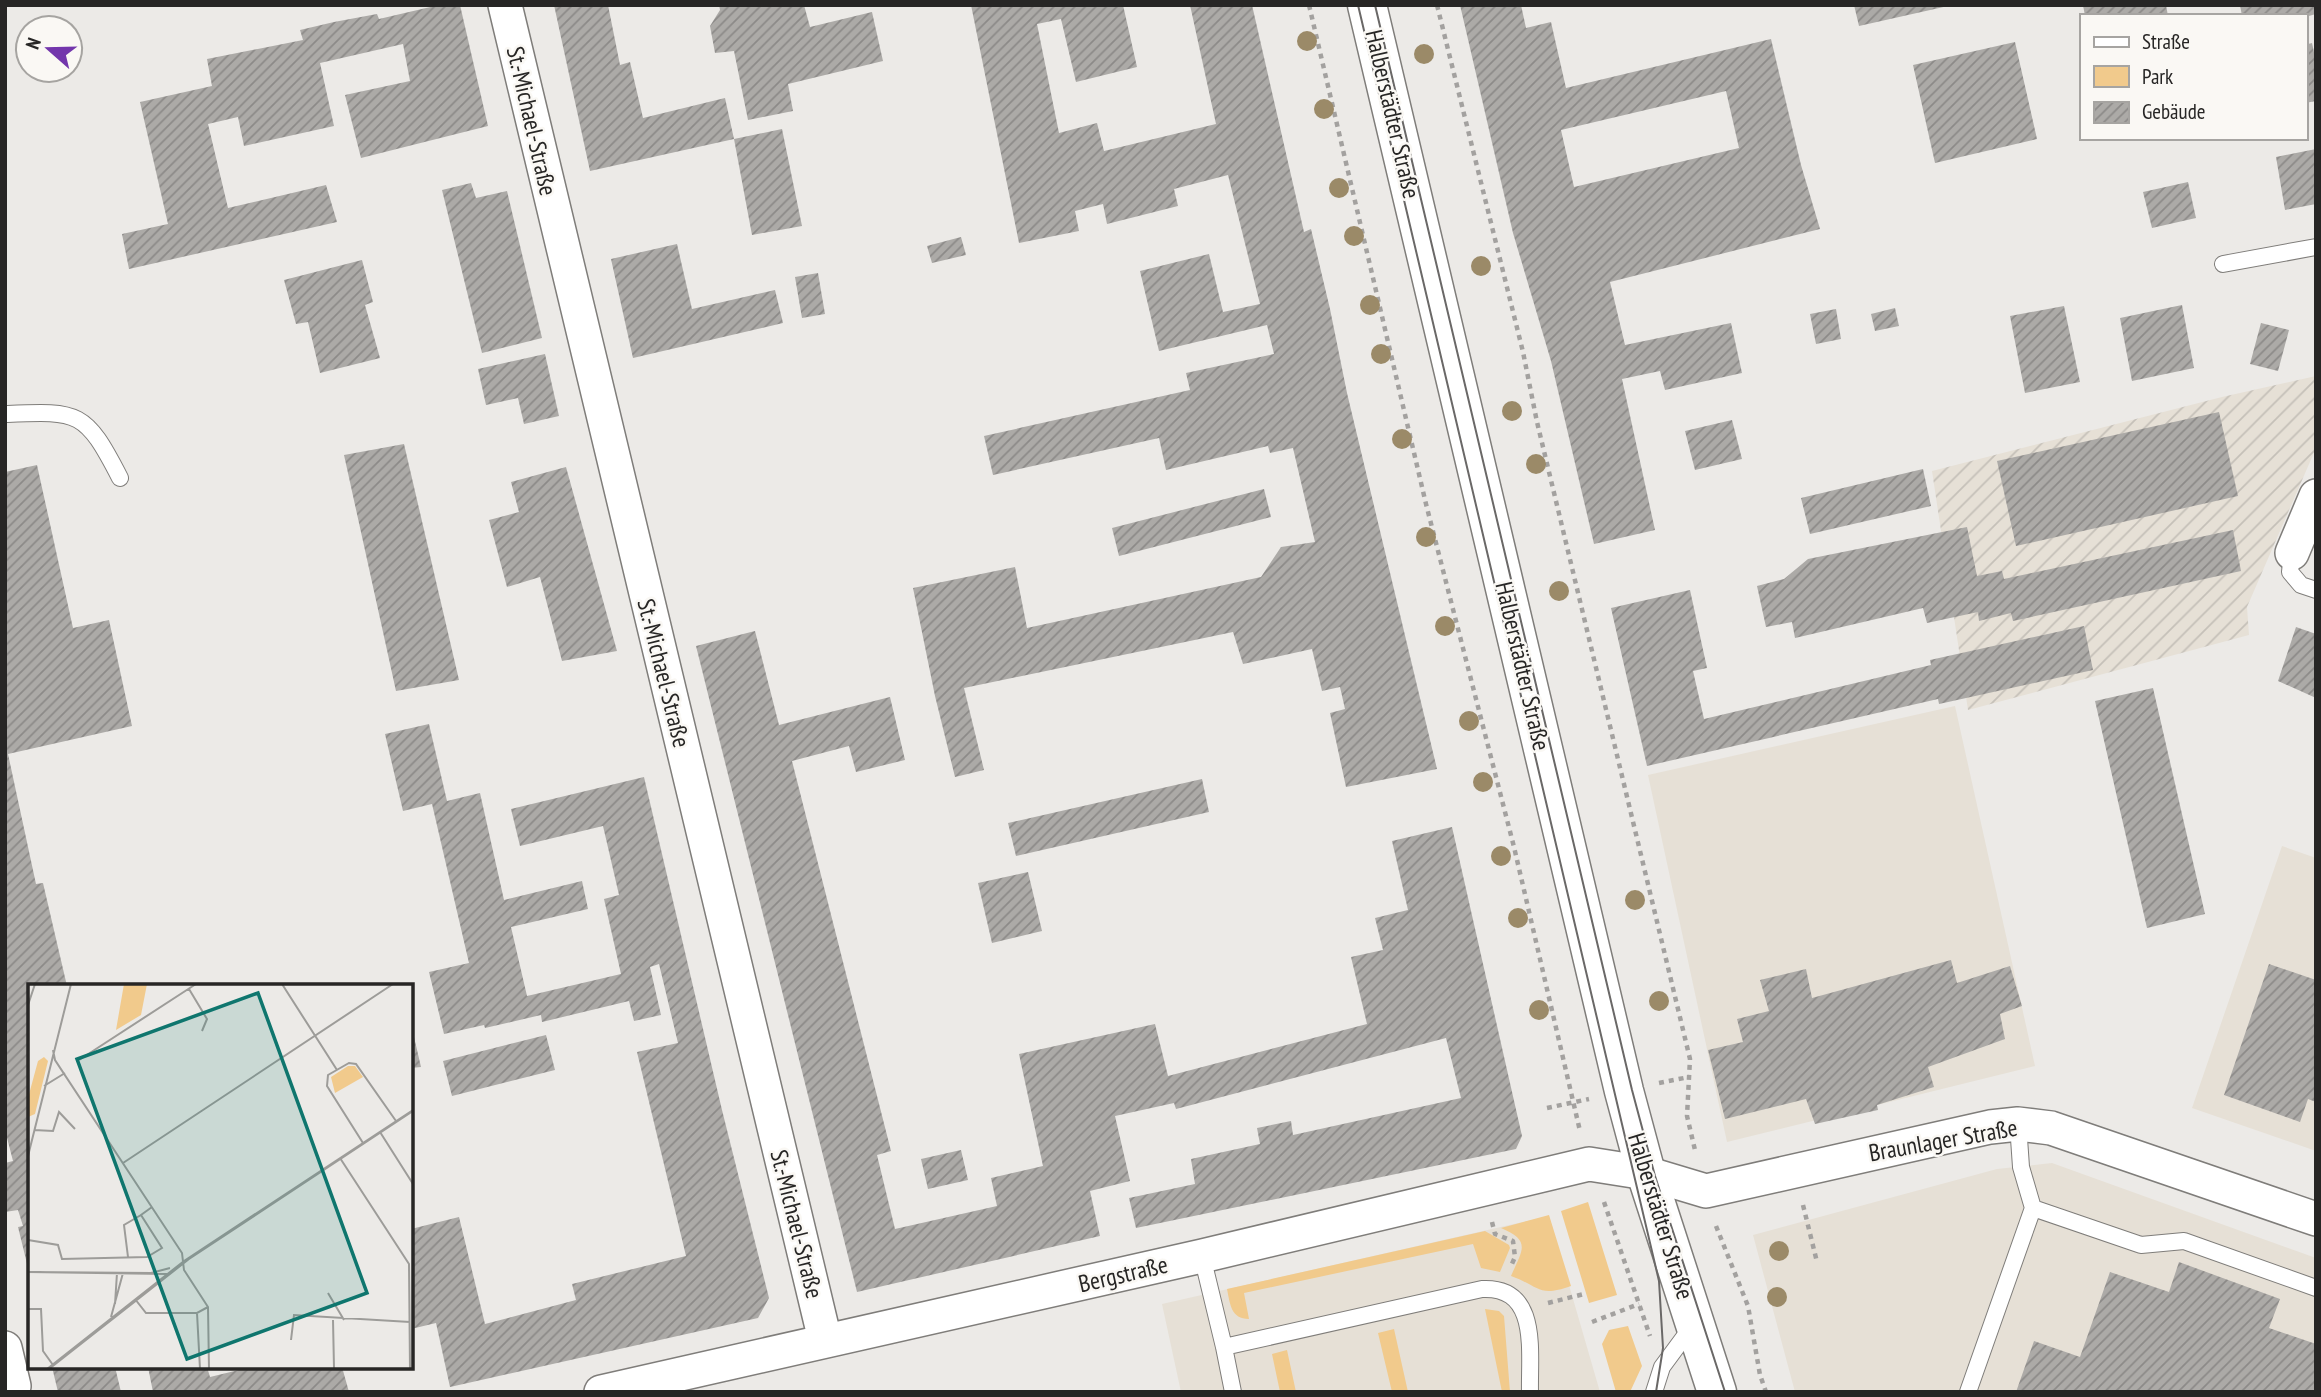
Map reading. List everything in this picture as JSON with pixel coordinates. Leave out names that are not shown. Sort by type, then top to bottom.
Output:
[{"type":"street","name":"St.-Michael-Straße","points":[[505,5],[824,1340]]},
{"type":"street","name":"Halberstädter Straße","points":[[1367,5],[1598,985],[1646,1173],[1717,1392]]},
{"type":"street","points":[[2292,553],[2316,496]]},
{"type":"street","name":"Braunlager Straße","points":[[1646,1173],[1706,1191],[1964,1133],[2018,1124],[2051,1128],[2316,1219]]},
{"type":"street","name":"Bergstraße","points":[[601,1392],[1202,1256],[1589,1164],[1646,1173]]},
{"type":"street","points":[[5,1348],[14,1386]]},
{"type":"lane","points":[[2223,264],[2316,247]]},
{"type":"lane","points":[[5,414],[50,412],[74,417],[88,425],[120,478]]},
{"type":"lane","points":[[2292,553],[2290,572],[2301,585],[2316,590]]},
{"type":"lane","points":[[1968,1392],[2034,1208],[2021,1167],[2018,1124]]},
{"type":"lane","points":[[2034,1208],[2141,1245],[2184,1241],[2316,1288]]},
{"type":"lane","points":[[1202,1256],[1233,1392]]},
{"type":"lane","points":[[1224,1348],[1482,1290],[1500,1289],[1508,1293],[1523,1310],[1529,1327],[1530,1392]]},
{"type":"lane","name":"Halberstädter Straße","points":[[1654,1392],[1661,1367],[1695,1323]]},
{"type":"path","points":[[1308,5],[1426,504],[1514,847],[1579,1126]]},
{"type":"path","points":[[1437,5],[1523,352],[1537,422],[1690,1059],[1686,1116],[1698,1159]]},
{"type":"path","points":[[1483,1189],[1495,1234],[1513,1241],[1515,1257],[1500,1289]]},
{"type":"path","name":"Halberstädter Straße","points":[[1605,1205],[1661,1367]]},
{"type":"path","points":[[1804,1211],[1817,1262]]},
{"type":"path","name":"Halberstädter Straße","points":[[1715,1224],[1748,1306],[1760,1374],[1766,1392]]},
{"type":"path","points":[[1523,1310],[1584,1294]]},
{"type":"path","points":[[1592,1322],[1639,1304]]},
{"type":"shaded area","points":[[2316,376],[2316,448],[2247,607],[2249,635],[1968,710],[1932,471],[2222,397]]},
{"type":"shaded area","points":[[1955,706],[2035,1066],[1727,1142],[1648,775]]},
{"type":"shaded area","points":[[2282,846],[2316,858],[2316,1151],[2192,1108]]},
{"type":"shaded area","points":[[2052,1163],[2316,1258],[2316,1392],[1795,1392],[1753,1235],[1997,1169]]},
{"type":"shaded area","points":[[1549,1216],[1600,1392],[1181,1392],[1162,1304]]},
{"type":"green space","points":[[1588,1202],[1617,1295],[1589,1303],[1561,1211]]},
{"type":"green space","points":[[1549,1215],[1571,1286],[1545,1291],[1511,1276],[1521,1253],[1521,1242],[1501,1228]]},
{"type":"green space","points":[[1485,1231],[1509,1245],[1500,1272],[1481,1268],[1473,1244],[1244,1293],[1249,1319],[1238,1316],[1231,1305],[1227,1289]]},
{"type":"green space","points":[[1485,1309],[1499,1311],[1504,1316],[1510,1392],[1502,1392]]},
{"type":"green space","points":[[1628,1326],[1642,1366],[1630,1392],[1616,1392],[1602,1344],[1609,1330]]},
{"type":"green space","points":[[1394,1329],[1408,1392],[1392,1392],[1378,1333]]},
{"type":"green space","points":[[1287,1350],[1296,1392],[1280,1392],[1272,1354]]},
{"type":"building","points":[[439,5],[460,5],[488,126],[361,158],[345,95],[410,81],[403,44],[320,63],[334,126],[244,146],[238,117],[208,124],[228,208],[326,185],[337,222],[129,269],[122,234],[168,224],[140,102],[212,86],[207,59],[303,40],[300,30],[334,22],[377,14],[379,19]]},
{"type":"building","points":[[554,5],[608,5],[620,65],[630,62],[643,118],[725,98],[734,139],[590,171]]},
{"type":"building","points":[[719,5],[804,5],[810,27],[872,12],[883,61],[788,84],[793,111],[748,120],[734,51],[715,53],[710,26],[720,10]]},
{"type":"building","points":[[971,5],[1123,5],[1137,67],[1076,82],[1061,19],[1037,24],[1059,133],[1097,123],[1104,151],[1216,124],[1190,5],[1252,5],[1304,232],[1311,229],[1347,393],[1437,769],[1346,787],[1330,713],[1345,709],[1340,687],[1322,691],[1312,649],[1243,664],[1233,632],[964,688],[984,770],[955,777],[913,588],[1015,567],[1027,628],[1261,577],[1281,547],[1315,542],[1293,448],[1270,453],[1268,446],[1166,470],[1159,438],[993,475],[984,436],[1190,390],[1186,373],[1274,354],[1267,325],[1159,351],[1140,271],[1209,254],[1223,312],[1260,304],[1228,175],[1174,189],[1178,206],[1107,224],[1103,204],[1075,211],[1079,231],[1019,243]]},
{"type":"building","points":[[1460,5],[1521,5],[1526,28],[1551,22],[1566,88],[1771,39],[1801,165],[1820,229],[1610,282],[1625,345],[1731,323],[1742,373],[1665,390],[1660,371],[1622,379],[1655,530],[1594,544],[1551,361],[1513,233]],"holes":[[[1726,91],[1739,148],[1574,187],[1561,130]]]},
{"type":"building","points":[[1854,5],[1948,5],[1948,6],[1859,26]]},
{"type":"building","points":[[2083,5],[2166,5],[2168,14],[2085,14]]},
{"type":"building","points":[[2240,5],[2316,5],[2316,14],[2307,16],[2307,14],[2242,14]]},
{"type":"building","points":[[2015,42],[2037,139],[1935,163],[1913,65]]},
{"type":"building","points":[[2312,43],[2316,61],[2316,101],[2307,103],[2307,44]]},
{"type":"building","points":[[782,129],[802,226],[752,235],[734,139]]},
{"type":"building","points":[[2316,149],[2316,204],[2285,210],[2276,157]]},
{"type":"building","points":[[2188,182],[2196,218],[2152,228],[2143,192]]},
{"type":"building","points":[[471,183],[476,198],[507,191],[542,338],[482,353],[442,190]]},
{"type":"building","points":[[961,237],[966,255],[932,263],[927,246]]},
{"type":"building","points":[[677,244],[692,309],[775,290],[783,323],[633,358],[611,259]]},
{"type":"building","points":[[362,260],[373,302],[365,305],[380,358],[320,373],[308,322],[296,324],[284,280]]},
{"type":"building","points":[[818,273],[825,314],[802,318],[795,277]]},
{"type":"building","points":[[2182,305],[2194,368],[2132,381],[2120,318]]},
{"type":"building","points":[[2064,306],[2080,382],[2025,393],[2010,316]]},
{"type":"building","points":[[1895,308],[1899,326],[1875,331],[1871,314]]},
{"type":"building","points":[[1836,309],[1841,339],[1816,344],[1810,314]]},
{"type":"building","points":[[2261,323],[2289,330],[2278,371],[2250,364]]},
{"type":"building","points":[[545,354],[559,416],[524,424],[518,398],[486,405],[478,369]]},
{"type":"building","points":[[2219,412],[2238,496],[2016,546],[1997,461]]},
{"type":"building","points":[[1732,420],[1742,459],[1695,470],[1685,431]]},
{"type":"building","points":[[404,444],[459,680],[396,691],[344,455]]},
{"type":"building","points":[[37,465],[73,628],[109,620],[132,726],[8,754],[36,884],[43,883],[67,984],[28,984],[28,1268],[18,1227],[23,1226],[18,1210],[5,1212],[5,1163],[13,1161],[5,1130],[5,472]]},
{"type":"building","points":[[566,467],[617,651],[562,661],[540,577],[507,587],[489,520],[519,512],[511,482]]},
{"type":"building","points":[[1923,469],[1931,506],[1810,534],[1801,498]]},
{"type":"building","points":[[1264,489],[1271,517],[1119,556],[1112,528]]},
{"type":"building","points":[[1967,527],[1977,576],[2002,571],[2004,579],[2233,530],[2241,571],[2013,621],[2011,613],[1979,621],[1978,612],[1927,623],[1923,608],[1795,638],[1792,622],[1766,627],[1757,586],[1784,579],[1808,559]]},
{"type":"building","points":[[1690,590],[1707,668],[1693,671],[1704,719],[1931,665],[1930,660],[2084,626],[2093,670],[1939,704],[1938,699],[1647,766],[1611,608]]},
{"type":"building","points":[[2296,627],[2316,634],[2316,698],[2278,681]]},
{"type":"building","points":[[755,631],[779,725],[890,697],[905,760],[856,772],[849,746],[792,761],[891,1151],[877,1155],[895,1229],[997,1206],[991,1178],[1043,1166],[1019,1054],[1155,1024],[1168,1076],[1367,1024],[1351,957],[1383,950],[1375,918],[1408,910],[1392,841],[1452,827],[1522,1136],[1516,1149],[1136,1228],[1129,1198],[1195,1184],[1191,1159],[1260,1144],[1257,1128],[1291,1121],[1293,1135],[1461,1098],[1446,1038],[1176,1109],[1174,1103],[1115,1116],[1130,1181],[1090,1191],[1100,1236],[857,1292],[696,646]]},
{"type":"building","points":[[2153,688],[2205,914],[2147,928],[2095,701]]},
{"type":"building","points":[[429,724],[447,801],[480,793],[504,900],[582,881],[588,909],[511,927],[527,996],[621,974],[604,899],[619,895],[603,826],[520,846],[511,809],[644,777],[769,1298],[758,1318],[450,1387],[436,1323],[413,1329],[413,1228],[459,1217],[485,1324],[576,1300],[572,1284],[686,1256],[637,1052],[678,1043],[659,964],[650,967],[661,1015],[634,1021],[629,1001],[542,1022],[541,1015],[444,1034],[429,972],[469,963],[432,804],[403,811],[385,734]]},
{"type":"building","points":[[1202,779],[1209,812],[1016,856],[1008,823]]},
{"type":"building","points":[[1028,872],[1042,931],[992,943],[978,883]]},
{"type":"building","points":[[1951,960],[1957,983],[2010,966],[2022,1006],[2000,1014],[2005,1039],[1928,1067],[1934,1087],[1877,1105],[1878,1110],[1815,1124],[1806,1099],[1725,1119],[1708,1050],[1743,1042],[1737,1019],[1769,1011],[1760,980],[1806,969],[1812,998]]},
{"type":"building","points":[[2269,964],[2316,980],[2316,1102],[2308,1099],[2300,1122],[2224,1095]]},
{"type":"building","points":[[413,1033],[421,1067],[413,1068]]},
{"type":"building","points":[[546,1035],[555,1070],[452,1096],[443,1061]]},
{"type":"building","points":[[961,1150],[968,1180],[928,1189],[921,1159]]},
{"type":"building","points":[[2179,1262],[2280,1299],[2269,1328],[2316,1344],[2316,1392],[2016,1392],[2034,1341],[2080,1357],[2110,1272],[2169,1292]]},
{"type":"building","points":[[52,1369],[115,1369],[121,1392],[58,1392]]},
{"type":"building","points":[[148,1369],[208,1369],[210,1377],[243,1369],[343,1369],[349,1392],[153,1392]]},
{"type":"tram line","points":[[1358,5],[1659,1281],[1663,1348],[1656,1392]]},
{"type":"tram line","points":[[1375,5],[1632,1090],[1655,1176],[1725,1392]]}]
